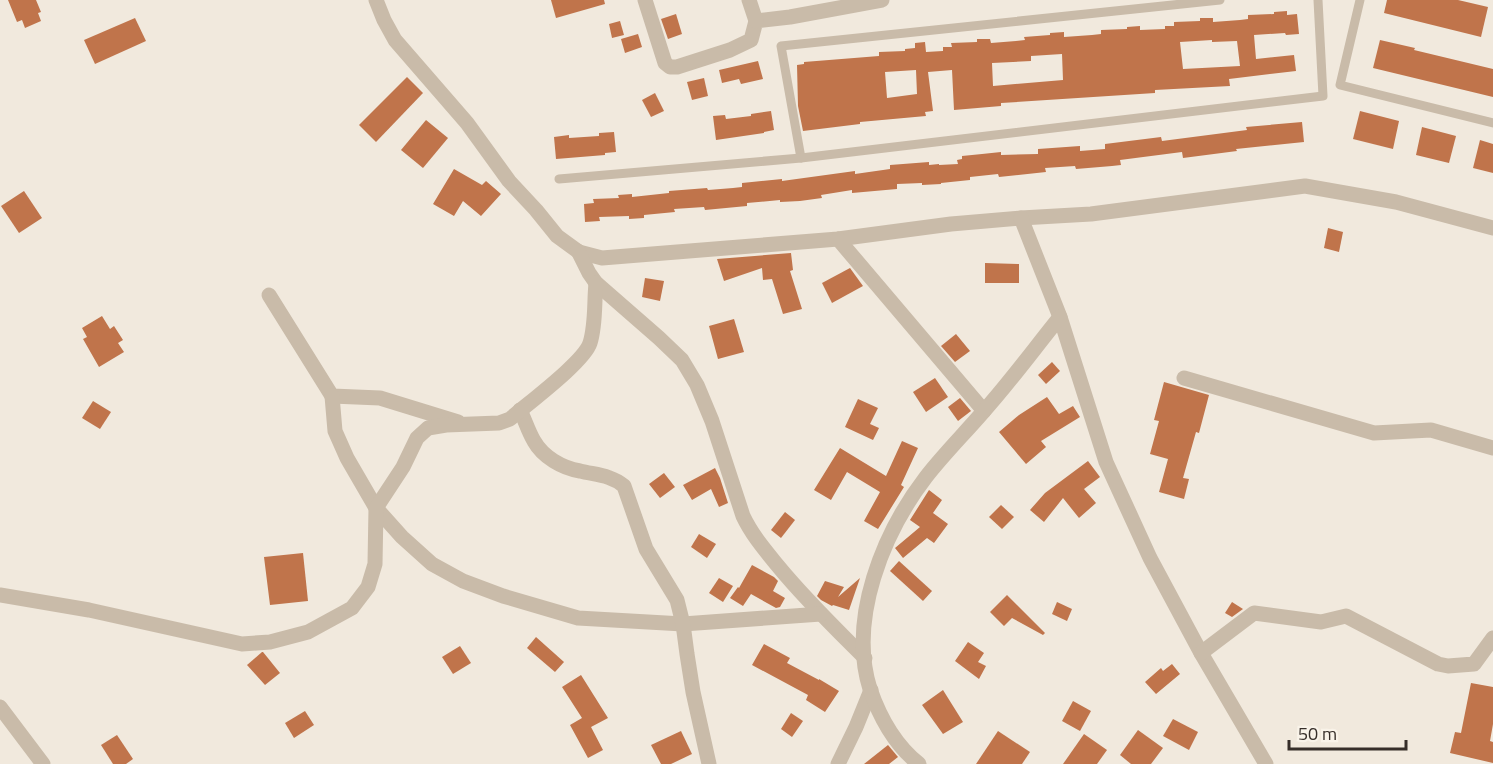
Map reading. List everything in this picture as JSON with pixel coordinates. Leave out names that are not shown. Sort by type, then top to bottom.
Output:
[{"type":"street","points":[[376,0],[395,40],[466,123],[509,181],[557,236],[578,251],[602,258],[838,239],[1021,218],[1090,214],[1305,186],[1396,202],[1493,228]]},
{"type":"street","points":[[645,0],[665,63],[670,67],[677,67],[730,50],[751,40],[756,21],[749,0]]},
{"type":"street","points":[[756,21],[882,0]]},
{"type":"street","points":[[1021,218],[1060,317],[1106,462],[1150,558],[1201,653],[1266,764]]},
{"type":"street","points":[[838,239],[984,411]]},
{"type":"street","points":[[578,251],[596,283],[682,360],[697,385],[712,421],[743,516],[755,538],[796,589],[865,658]]},
{"type":"street","points":[[0,595],[89,610],[242,644],[270,642],[308,632],[352,608],[368,587],[375,564],[376,508],[403,467],[417,438],[428,428],[499,423],[510,419],[580,360],[590,345],[596,283]]},
{"type":"street","points":[[269,294],[332,396],[335,431],[347,458],[376,508],[402,537],[432,564],[463,581],[503,596],[578,618],[683,624],[821,614]]},
{"type":"street","points":[[919,764],[890,732],[876,707],[867,677],[863,643],[866,608],[880,562],[892,529],[926,477],[984,411],[1060,317]]},
{"type":"street","points":[[1184,378],[1374,433],[1431,430],[1493,448]]},
{"type":"street","points":[[332,396],[380,398],[467,424]]},
{"type":"street","points":[[520,410],[534,442],[559,464],[577,471],[616,479],[624,486],[646,549],[677,600],[693,692],[709,764]]},
{"type":"street","points":[[1201,653],[1254,613],[1321,622],[1346,616],[1438,664],[1448,666],[1474,664],[1493,638]]},
{"type":"street","points":[[838,764],[871,690]]},
{"type":"street","points":[[0,706],[43,764]]},
{"type":"lane","points":[[801,158],[781,46],[1122,5],[1220,0]]},
{"type":"lane","points":[[1318,0],[1323,96]]},
{"type":"lane","points":[[559,179],[801,158],[1323,96],[1340,85],[1360,0]]},
{"type":"lane","points":[[1340,85],[1493,123]]},
{"type":"building","points":[[8,0],[36,0],[41,12],[38,13],[41,21],[25,28],[22,20],[17,22]]},
{"type":"building","points":[[551,0],[604,0],[605,4],[556,18]]},
{"type":"building","points":[[1387,0],[1458,0],[1488,7],[1481,37],[1384,13]]},
{"type":"building","points":[[1287,11],[1287,15],[1297,14],[1299,34],[1254,35],[1256,59],[1294,55],[1296,71],[1229,79],[1230,86],[1001,103],[1001,106],[954,110],[952,70],[928,72],[933,111],[925,112],[926,116],[860,122],[860,124],[803,131],[798,106],[797,65],[804,64],[804,62],[879,56],[879,52],[905,51],[905,49],[915,48],[915,43],[925,42],[926,52],[943,51],[943,47],[952,47],[951,43],[977,42],[977,39],[990,39],[991,43],[1025,40],[1024,37],[1050,35],[1050,33],[1064,32],[1064,37],[1101,34],[1101,30],[1127,29],[1127,27],[1140,26],[1140,30],[1165,29],[1165,26],[1174,26],[1174,22],[1200,21],[1200,18],[1213,18],[1213,22],[1240,20],[1248,19],[1248,15],[1274,14],[1274,12]],"holes":[[[1212,40],[1212,42],[1237,41],[1240,66],[1183,69],[1180,42]],[[1062,54],[1063,80],[993,86],[992,63],[1031,61],[1031,56]],[[916,70],[917,94],[887,98],[885,72]]]},
{"type":"building","points":[[676,14],[682,34],[668,39],[661,19]]},
{"type":"building","points":[[135,18],[146,41],[95,64],[84,40]]},
{"type":"building","points":[[620,21],[624,35],[612,38],[609,24]]},
{"type":"building","points":[[638,34],[642,47],[625,53],[621,39]]},
{"type":"building","points":[[1380,40],[1493,69],[1493,97],[1373,68]]},
{"type":"building","points":[[758,61],[763,79],[741,84],[739,79],[722,83],[719,70]]},
{"type":"building","points":[[407,77],[423,93],[376,142],[359,125]]},
{"type":"building","points":[[704,78],[708,96],[692,100],[687,82]]},
{"type":"building","points":[[655,93],[664,111],[651,117],[642,100]]},
{"type":"building","points":[[771,111],[774,130],[716,140],[713,116],[725,115],[726,119]]},
{"type":"building","points":[[1360,111],[1399,121],[1393,149],[1353,139]]},
{"type":"building","points":[[426,120],[448,138],[423,168],[401,150]]},
{"type":"building","points":[[1302,122],[1304,142],[1236,149],[1237,151],[1183,158],[1182,152],[1120,160],[1121,165],[1076,169],[1075,166],[1045,168],[1046,172],[999,177],[998,174],[970,177],[970,180],[941,184],[897,184],[897,189],[852,193],[852,190],[800,201],[747,203],[747,206],[705,210],[704,207],[674,209],[675,212],[644,215],[644,218],[599,217],[600,221],[585,222],[584,204],[594,203],[593,199],[619,198],[618,195],[632,194],[632,197],[669,193],[669,191],[733,188],[742,187],[742,183],[890,169],[890,165],[929,162],[929,165],[958,164],[957,160],[962,159],[962,156],[1001,152],[1001,155],[1038,154],[1038,149],[1080,146],[1080,151],[1105,149],[1105,144],[1161,137],[1162,141],[1247,130],[1246,127]]},
{"type":"building","points":[[1422,127],[1456,136],[1449,163],[1416,155]]},
{"type":"building","points":[[614,132],[616,152],[556,159],[554,137],[599,136],[599,133]]},
{"type":"building","points":[[1480,140],[1493,144],[1493,173],[1473,168]]},
{"type":"building","points":[[454,169],[482,185],[486,181],[501,194],[481,216],[463,201],[454,216],[433,204]]},
{"type":"building","points":[[24,191],[42,218],[19,233],[1,206]]},
{"type":"building","points":[[1328,228],[1343,232],[1339,252],[1324,248]]},
{"type":"building","points":[[791,253],[793,270],[790,271],[802,309],[783,314],[772,279],[763,280],[762,268],[724,281],[717,259]]},
{"type":"building","points":[[985,263],[1019,264],[1019,283],[985,283]]},
{"type":"building","points":[[850,268],[863,286],[832,303],[822,283]]},
{"type":"building","points":[[645,278],[664,281],[660,301],[642,297]]},
{"type":"building","points":[[102,316],[110,329],[114,326],[123,340],[118,343],[124,352],[99,367],[83,339],[87,337],[82,328]]},
{"type":"building","points":[[734,319],[744,352],[718,359],[709,326]]},
{"type":"building","points":[[956,334],[970,351],[955,362],[941,346]]},
{"type":"building","points":[[1052,362],[1060,371],[1046,384],[1038,375]]},
{"type":"building","points":[[935,378],[948,397],[926,412],[913,392]]},
{"type":"building","points":[[1164,382],[1209,395],[1199,433],[1196,432],[1183,478],[1189,479],[1184,499],[1159,492],[1168,459],[1150,454],[1159,421],[1154,420]]},
{"type":"building","points":[[1047,397],[1059,414],[1073,406],[1080,417],[1041,441],[1046,447],[1026,464],[999,432],[1019,415]]},
{"type":"building","points":[[960,398],[971,411],[958,421],[948,407]]},
{"type":"building","points":[[858,399],[878,408],[870,424],[879,428],[873,440],[845,427]]},
{"type":"building","points":[[93,401],[111,412],[100,429],[82,418]]},
{"type":"building","points":[[902,441],[918,448],[901,485],[904,487],[878,529],[864,521],[880,492],[847,472],[831,500],[814,490],[840,448],[886,476]]},
{"type":"building","points":[[1088,461],[1100,477],[1084,489],[1096,503],[1079,518],[1063,498],[1044,522],[1030,510],[1045,493]]},
{"type":"building","points":[[715,468],[728,503],[719,507],[711,489],[692,500],[683,485]]},
{"type":"building","points":[[664,473],[675,487],[660,498],[649,484]]},
{"type":"building","points":[[929,490],[942,500],[933,513],[948,524],[934,543],[927,538],[903,558],[895,548],[920,527],[910,520]]},
{"type":"building","points":[[1001,505],[1014,517],[1002,529],[989,517]]},
{"type":"building","points":[[785,512],[795,520],[781,538],[771,530]]},
{"type":"building","points":[[699,534],[716,544],[707,558],[691,547]]},
{"type":"building","points":[[303,553],[308,601],[270,605],[264,557]]},
{"type":"building","points":[[899,561],[932,591],[923,601],[890,571]]},
{"type":"building","points":[[752,565],[778,581],[773,591],[785,598],[780,607],[776,608],[751,594],[743,606],[730,598],[739,588]]},
{"type":"building","points":[[719,578],[733,586],[723,602],[709,593]]},
{"type":"building","points":[[860,578],[849,610],[832,606],[817,596],[825,581],[844,587],[838,597]]},
{"type":"building","points":[[1007,595],[1045,633],[1043,635],[1012,618],[1004,626],[990,612]]},
{"type":"building","points":[[1057,602],[1072,609],[1067,621],[1052,614]]},
{"type":"building","points":[[1232,602],[1243,609],[1232,617],[1225,613]]},
{"type":"building","points":[[536,637],[564,662],[555,672],[527,648]]},
{"type":"building","points":[[968,642],[984,653],[978,662],[986,666],[979,679],[955,661]]},
{"type":"building","points":[[764,644],[790,658],[787,663],[839,691],[825,712],[806,700],[808,695],[752,665]]},
{"type":"building","points":[[460,646],[471,663],[453,674],[442,657]]},
{"type":"building","points":[[262,652],[280,673],[265,685],[247,665]]},
{"type":"building","points":[[1172,664],[1180,674],[1156,694],[1145,682],[1161,668],[1163,671]]},
{"type":"building","points":[[581,675],[608,718],[591,727],[603,750],[588,758],[570,725],[582,718],[562,687]]},
{"type":"building","points":[[1471,683],[1493,687],[1493,724],[1490,741],[1493,742],[1493,763],[1450,753],[1455,732],[1461,733]]},
{"type":"building","points":[[943,690],[963,722],[943,734],[922,705]]},
{"type":"building","points":[[1073,701],[1091,711],[1080,731],[1062,721]]},
{"type":"building","points":[[305,711],[314,725],[294,738],[285,723]]},
{"type":"building","points":[[791,713],[803,721],[792,737],[781,729]]},
{"type":"building","points":[[1173,719],[1198,732],[1189,750],[1163,736]]},
{"type":"building","points":[[1138,730],[1163,748],[1151,764],[1131,764],[1120,755]]},
{"type":"building","points":[[681,731],[692,754],[671,764],[661,764],[651,745]]},
{"type":"building","points":[[998,731],[1030,752],[1022,764],[976,764]]},
{"type":"building","points":[[1084,734],[1107,750],[1097,764],[1063,764]]},
{"type":"building","points":[[117,735],[133,759],[126,764],[113,764],[101,745]]},
{"type":"building","points":[[888,745],[898,757],[889,764],[864,764]]}]
